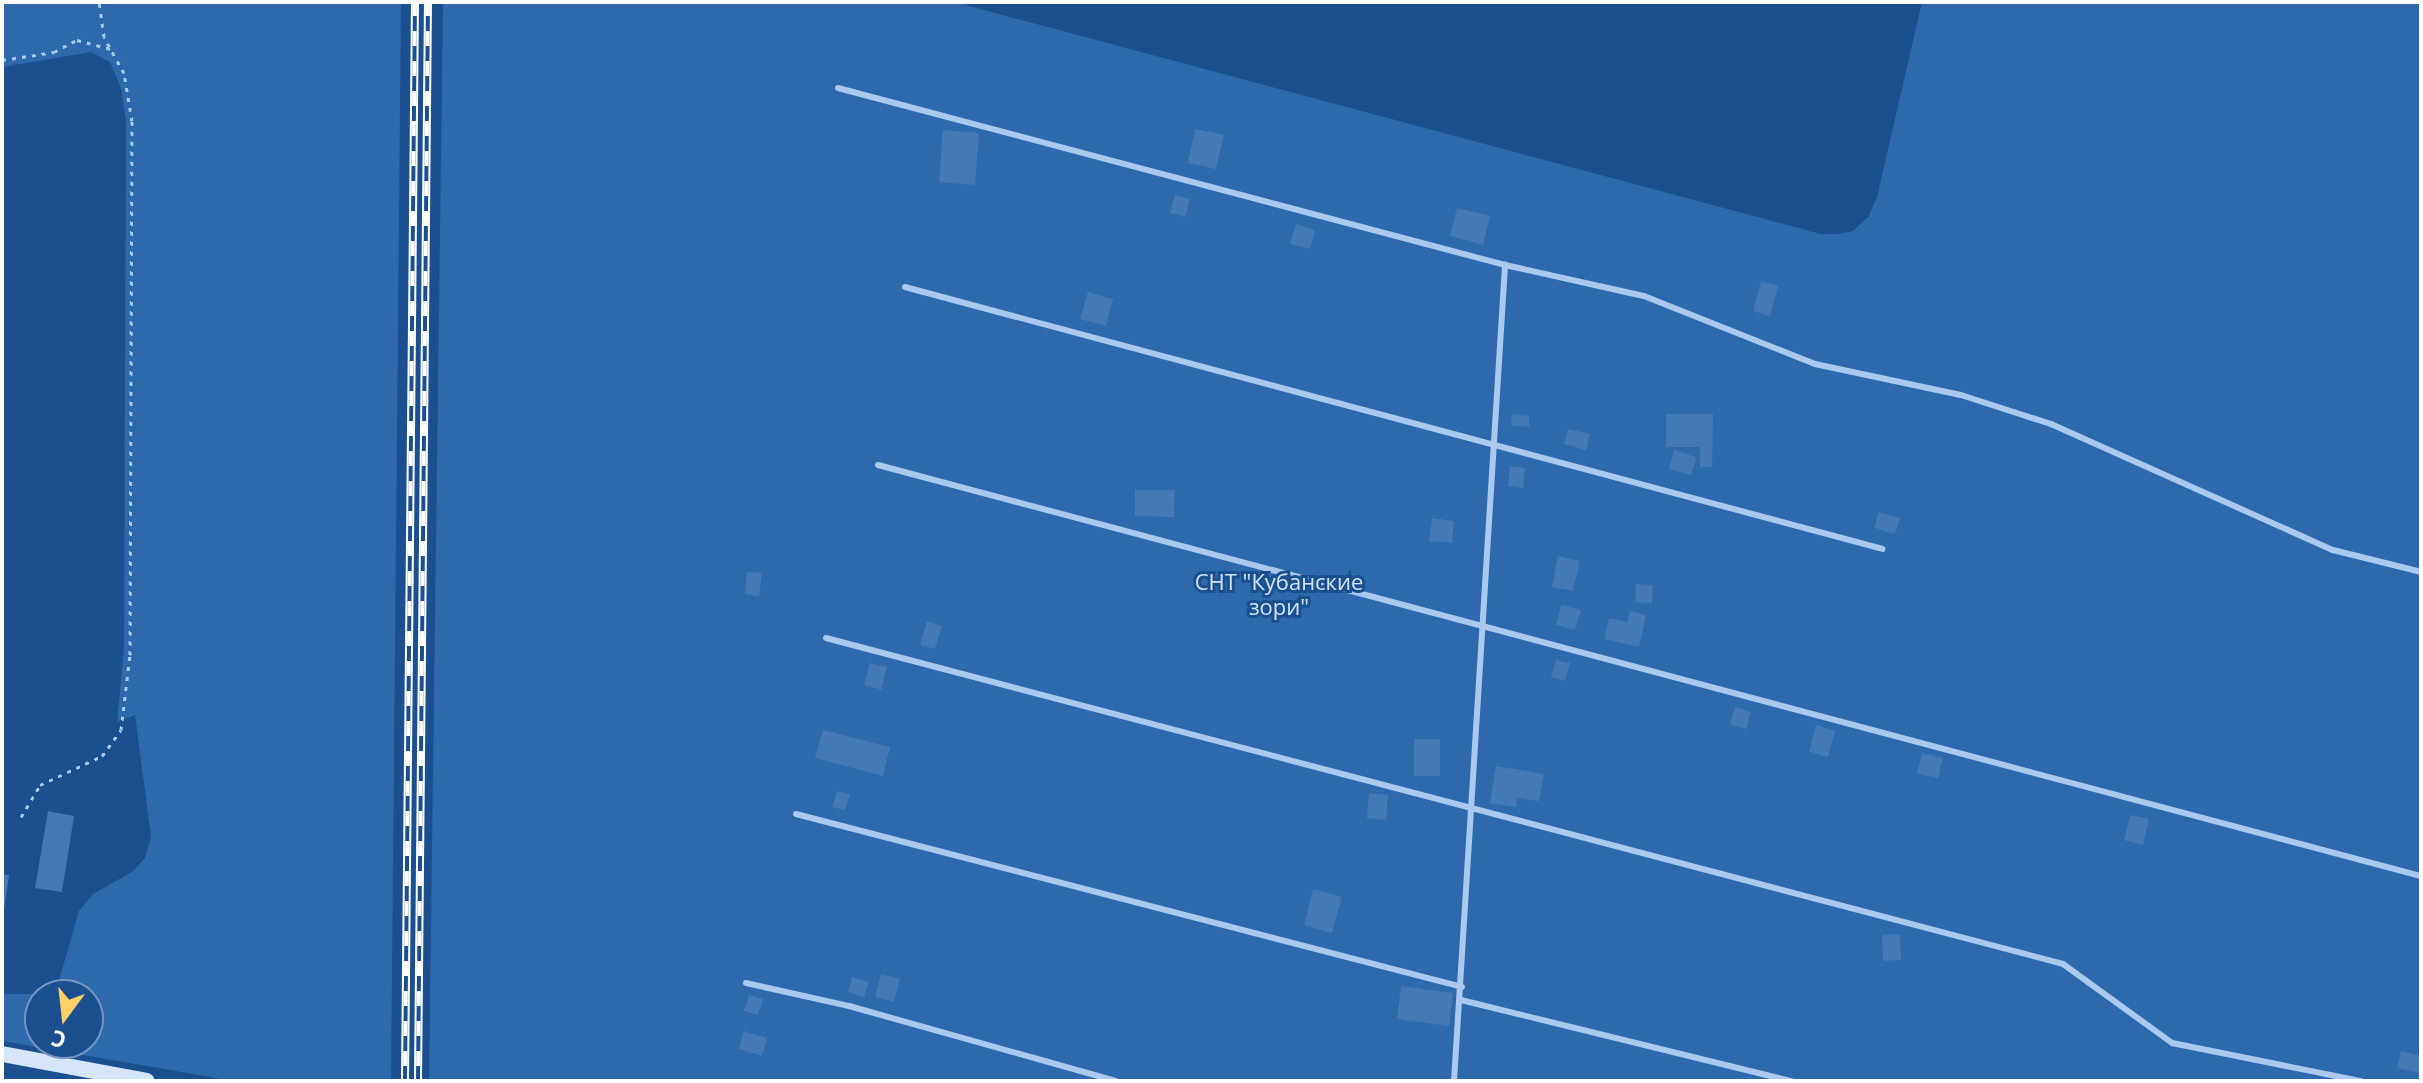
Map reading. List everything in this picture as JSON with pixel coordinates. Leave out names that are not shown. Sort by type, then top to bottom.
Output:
[{"type":"main road","points":[[2,1054],[147,1081]]},
{"type":"lane","points":[[838,88],[1505,265],[1602,284],[1815,364],[1919,384],[2036,419],[2333,550],[2421,572]]},
{"type":"lane","points":[[1454,1081],[1505,265]]},
{"type":"lane","points":[[905,287],[1883,549]]},
{"type":"lane","points":[[878,465],[1483,625],[2123,801],[2421,876]]},
{"type":"lane","points":[[826,638],[1473,806],[2063,964],[2172,1043],[2361,1081]]},
{"type":"lane","points":[[796,814],[1462,987]]},
{"type":"lane","points":[[746,983],[849,1006],[1116,1081]]},
{"type":"lane","points":[[1461,1000],[1792,1081]]},
{"type":"path","points":[[21,817],[40,785],[102,756],[121,730],[125,706],[132,627],[132,121],[129,90],[101,26],[99,2]]},
{"type":"path","points":[[2,60],[54,52],[77,40],[114,51]]},
{"type":"green space","points":[[2,2],[401,2],[391,1081],[234,1081],[104,1059],[104,979],[59,979],[79,911],[93,894],[132,872],[145,858],[151,837],[135,715],[117,722],[124,649],[126,120],[121,88],[110,62],[91,52],[2,67]]},
{"type":"green space","name":"СНТ \"Кубанские зори\"","points":[[443,2],[954,2],[1821,234],[1838,234],[1853,231],[1868,217],[1877,197],[1922,2],[2421,2],[2421,1081],[429,1081]]},
{"type":"green space","points":[[2,994],[24,994],[24,1045],[2,1041]]},
{"type":"building","points":[[1195,129],[1224,135],[1216,169],[1188,163]]},
{"type":"building","points":[[943,130],[979,133],[975,185],[939,182]]},
{"type":"building","points":[[1175,195],[1190,199],[1185,217],[1170,213]]},
{"type":"building","points":[[1457,208],[1490,216],[1483,245],[1450,236]]},
{"type":"building","points":[[1296,224],[1315,230],[1310,249],[1290,244]]},
{"type":"building","points":[[1761,281],[1778,286],[1770,316],[1753,311]]},
{"type":"building","points":[[1088,292],[1113,299],[1106,326],[1080,319]]},
{"type":"building","points":[[1512,414],[1529,416],[1529,427],[1511,425]]},
{"type":"building","points":[[1666,414],[1713,414],[1712,467],[1700,467],[1700,447],[1666,447]]},
{"type":"building","points":[[1568,429],[1590,434],[1586,450],[1564,444]]},
{"type":"building","points":[[1674,450],[1697,457],[1691,475],[1669,469]]},
{"type":"building","points":[[1510,466],[1525,468],[1523,488],[1508,486]]},
{"type":"building","points":[[1135,490],[1175,490],[1174,517],[1135,516]]},
{"type":"building","points":[[1879,512],[1900,518],[1895,534],[1874,528]]},
{"type":"building","points":[[1432,518],[1454,521],[1452,543],[1429,541]]},
{"type":"building","points":[[1558,556],[1580,561],[1573,591],[1552,587]]},
{"type":"building","points":[[747,572],[762,573],[759,596],[745,594]]},
{"type":"building","points":[[1636,584],[1653,585],[1652,603],[1635,602]]},
{"type":"building","points":[[1561,605],[1581,610],[1575,630],[1556,625]]},
{"type":"building","points":[[1630,611],[1646,615],[1639,647],[1604,639],[1609,618],[1627,622]]},
{"type":"building","points":[[927,621],[942,626],[935,649],[920,645]]},
{"type":"building","points":[[1556,660],[1570,663],[1565,681],[1551,677]]},
{"type":"building","points":[[870,663],[887,667],[881,690],[864,685]]},
{"type":"building","points":[[1735,707],[1751,712],[1746,729],[1730,725]]},
{"type":"building","points":[[1816,725],[1835,731],[1828,757],[1809,752]]},
{"type":"building","points":[[823,730],[890,747],[883,776],[815,758]]},
{"type":"building","points":[[1414,739],[1440,739],[1440,776],[1414,776]]},
{"type":"building","points":[[1922,753],[1943,758],[1938,778],[1917,774]]},
{"type":"building","points":[[1496,766],[1544,774],[1539,801],[1517,798],[1516,807],[1490,803]]},
{"type":"building","points":[[837,791],[850,794],[845,810],[832,807]]},
{"type":"building","points":[[1369,793],[1388,795],[1386,820],[1367,818]]},
{"type":"building","points":[[48,811],[74,816],[62,892],[35,888]]},
{"type":"building","points":[[2130,815],[2149,819],[2143,845],[2124,840]]},
{"type":"building","points":[[2,874],[9,875],[4,911],[2,911]]},
{"type":"building","points":[[1313,889],[1342,897],[1332,933],[1304,925]]},
{"type":"building","points":[[1900,934],[1901,960],[1883,961],[1882,935]]},
{"type":"building","points":[[881,974],[900,979],[894,1002],[875,997]]},
{"type":"building","points":[[852,977],[869,982],[864,997],[848,992]]},
{"type":"building","points":[[1401,986],[1453,993],[1449,1026],[1397,1019]]},
{"type":"building","points":[[749,995],[763,999],[758,1015],[744,1011]]},
{"type":"building","points":[[744,1031],[767,1038],[762,1056],[739,1049]]},
{"type":"building","points":[[2401,1051],[2421,1056],[2420,1073],[2397,1068]]},
{"type":"railway","points":[[405,1081],[415,2]]},
{"type":"railway","points":[[418,1081],[428,2]]}]
